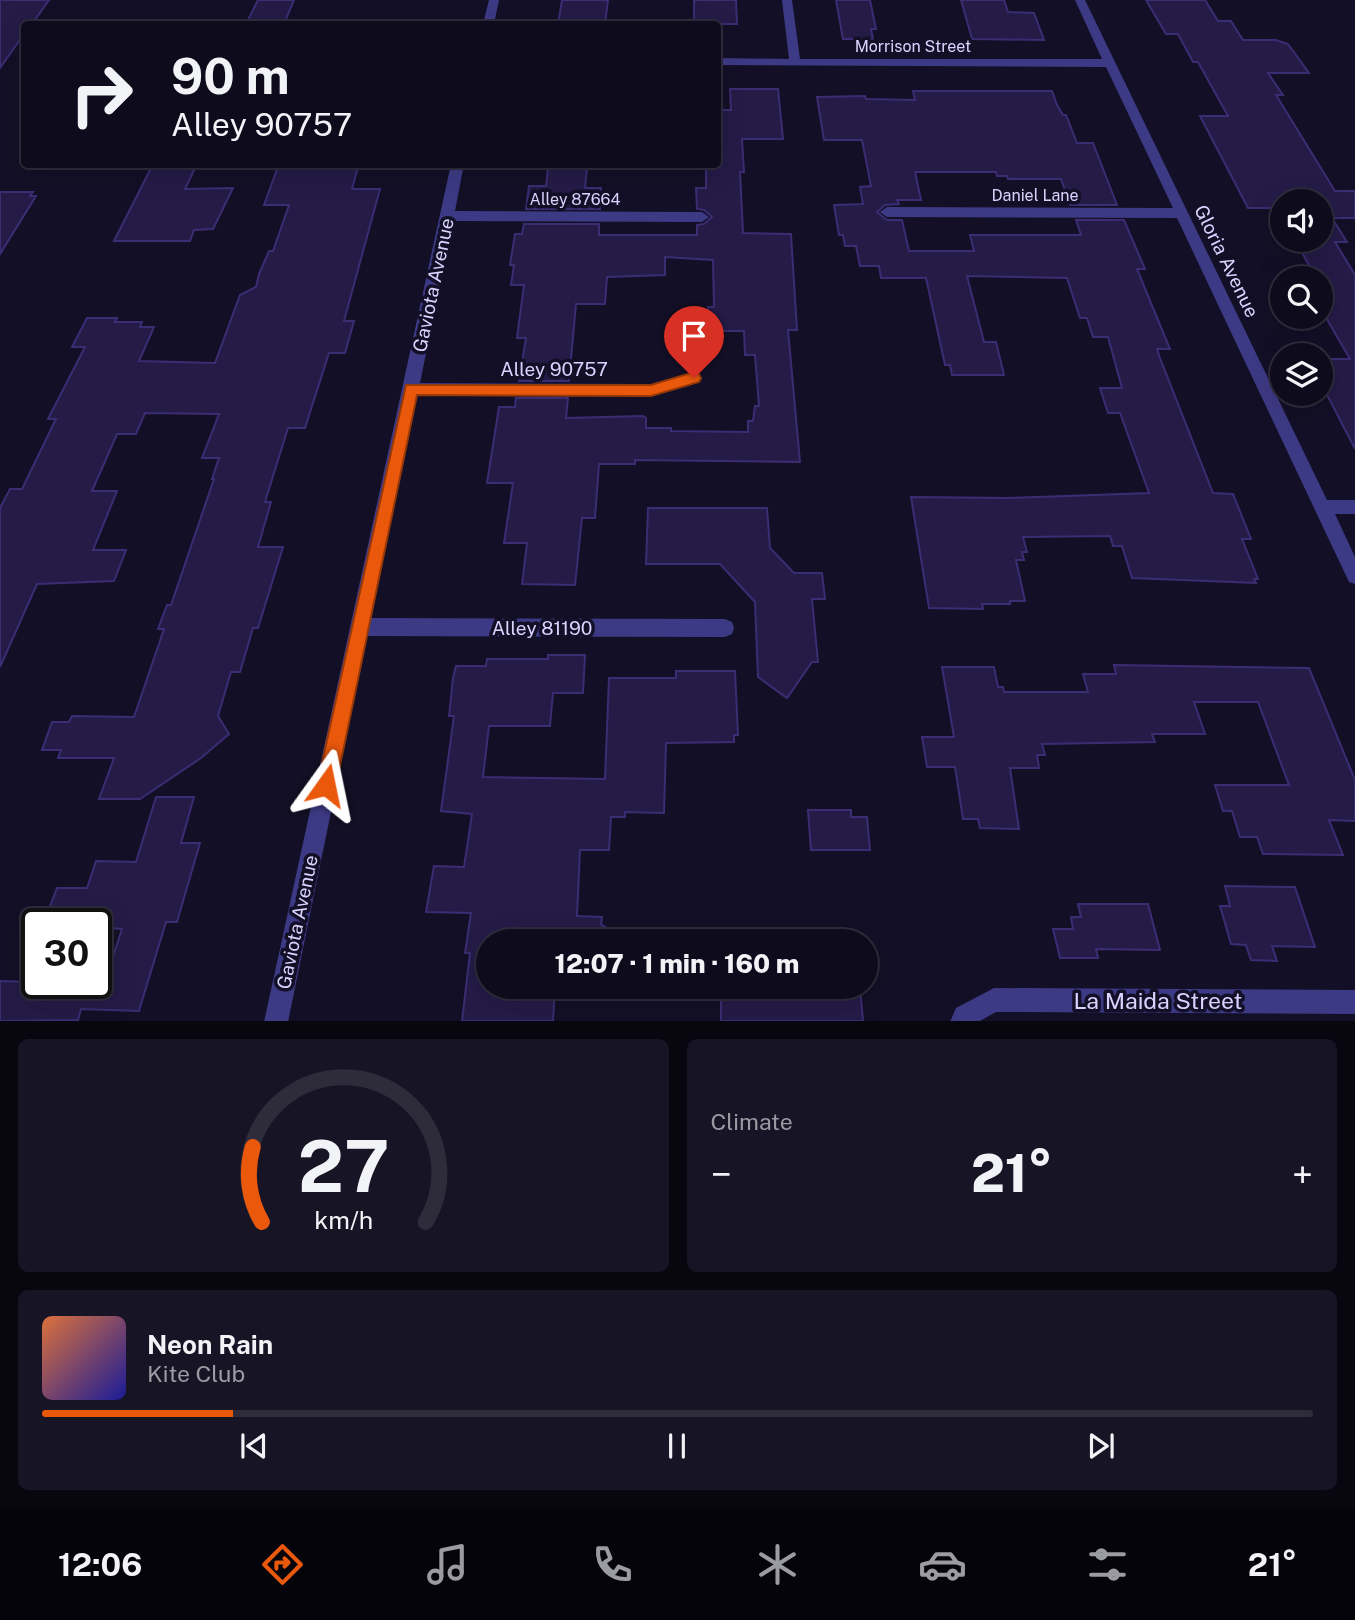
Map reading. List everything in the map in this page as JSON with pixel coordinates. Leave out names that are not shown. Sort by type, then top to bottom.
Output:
[{"type":"street","points":[[490,21],[494,0]]},
{"type":"street","points":[[787,0],[795,62]]},
{"type":"street","name":"Gloria Avenue","points":[[1080,0],[1355,576]]},
{"type":"street","name":"Morrison Street","points":[[721,62],[1109,63]]},
{"type":"street","name":"Gaviota Avenue","points":[[276,1021],[457,168]]},
{"type":"street","name":"Daniel Lane","points":[[887,212],[1182,213]]},
{"type":"street","name":"Alley 87664","points":[[447,216],[702,217]]},
{"type":"street","name":"Alley 90757","points":[[411,389],[651,390],[694,378]]},
{"type":"street","points":[[1322,507],[1355,507]]},
{"type":"street","name":"Alley 81190","points":[[360,627],[725,628]]},
{"type":"street","name":"La Maida Street","points":[[963,1019],[993,1000],[1355,1002]]},
{"type":"building","points":[[0,0],[49,0],[34,21],[21,21],[21,38],[0,68]]},
{"type":"building","points":[[258,0],[294,0],[285,21],[248,21]]},
{"type":"building","points":[[562,0],[608,0],[605,21],[558,21]]},
{"type":"building","points":[[694,0],[736,0],[737,24],[694,21]]},
{"type":"building","points":[[836,0],[870,0],[876,29],[871,29],[873,39],[843,39]]},
{"type":"building","points":[[961,0],[1004,0],[1008,12],[1034,13],[1044,40],[972,39]]},
{"type":"building","points":[[1146,0],[1205,0],[1218,21],[1231,21],[1243,40],[1276,40],[1288,44],[1309,73],[1268,73],[1283,95],[1276,95],[1335,191],[1355,191],[1355,218],[1333,218],[1333,189],[1270,189],[1270,208],[1248,208],[1200,116],[1228,116],[1198,62],[1193,62],[1178,34],[1166,34]]},
{"type":"building","points":[[730,89],[778,89],[783,139],[742,139],[744,172],[740,172],[743,233],[791,234],[797,330],[788,330],[800,462],[635,460],[635,464],[599,464],[595,518],[582,518],[575,585],[522,584],[527,543],[504,543],[513,483],[487,483],[499,407],[515,407],[516,398],[568,398],[566,418],[643,416],[646,418],[646,428],[748,432],[748,421],[753,421],[755,406],[759,406],[755,355],[745,355],[744,331],[709,331],[708,307],[714,307],[713,260],[665,257],[665,275],[607,277],[605,304],[576,304],[569,381],[519,381],[526,338],[517,338],[524,285],[511,285],[514,265],[510,265],[515,234],[522,234],[524,224],[599,224],[599,235],[697,235],[697,225],[704,224],[712,217],[704,210],[697,209],[696,188],[706,188],[706,168],[721,168],[721,110],[731,110]]},
{"type":"building","points":[[913,91],[1052,91],[1057,105],[1063,115],[1066,115],[1077,143],[1093,143],[1117,205],[1070,205],[1061,179],[1008,179],[1007,176],[997,176],[996,172],[915,172],[921,200],[897,200],[899,204],[885,205],[877,212],[887,220],[902,220],[909,251],[974,251],[970,235],[1081,235],[1076,220],[1124,220],[1145,269],[1137,269],[1170,349],[1157,349],[1160,358],[1213,493],[1233,494],[1251,539],[1242,539],[1258,579],[1254,579],[1256,583],[1132,578],[1122,546],[1113,546],[1110,536],[1023,537],[1027,552],[1022,552],[1024,560],[1016,560],[1025,601],[982,604],[983,609],[929,608],[911,497],[1007,498],[1149,493],[1120,413],[1108,413],[1100,388],[1122,388],[1108,337],[1093,337],[1087,318],[1080,318],[1067,278],[967,276],[984,342],[996,342],[1004,375],[952,375],[950,365],[945,365],[926,278],[881,278],[879,266],[860,266],[856,246],[845,246],[843,235],[839,235],[834,205],[863,204],[860,187],[871,186],[862,140],[824,140],[817,97],[865,96],[866,99],[915,100]]},
{"type":"building","points":[[151,168],[195,168],[185,189],[233,188],[213,229],[194,230],[190,241],[114,241]]},
{"type":"building","points":[[278,168],[358,168],[352,189],[380,189],[344,321],[354,321],[345,353],[329,353],[305,428],[288,428],[265,502],[271,502],[258,547],[283,547],[258,628],[253,628],[240,672],[231,672],[218,716],[229,734],[201,758],[140,799],[99,799],[114,758],[58,758],[61,750],[42,750],[52,722],[69,722],[72,716],[134,717],[164,629],[158,629],[167,605],[171,605],[214,479],[219,458],[202,458],[219,414],[145,413],[136,434],[117,434],[92,491],[117,491],[93,550],[126,550],[114,581],[37,584],[0,667],[0,508],[10,489],[22,489],[56,419],[48,419],[85,347],[72,347],[87,318],[117,318],[115,322],[142,322],[140,327],[154,327],[139,361],[215,363],[240,295],[256,287],[269,251],[273,251],[289,205],[264,205]]},
{"type":"building","points":[[548,169],[587,169],[585,188],[601,188],[600,209],[526,209],[529,186],[546,186]]},
{"type":"building","points":[[0,192],[33,192],[30,196],[36,196],[0,254]]},
{"type":"building","points":[[1333,220],[1347,242],[1335,242],[1355,275],[1355,449],[1333,406],[1333,359],[1350,359],[1333,329],[1333,266],[1309,266],[1302,252],[1333,252]]},
{"type":"building","points":[[648,508],[767,508],[770,548],[794,573],[822,573],[825,599],[812,599],[818,662],[812,662],[787,698],[758,677],[755,602],[720,564],[646,564]]},
{"type":"building","points":[[548,655],[585,655],[583,693],[553,693],[550,726],[489,726],[483,777],[605,779],[609,678],[676,678],[676,671],[735,671],[738,735],[734,735],[734,742],[666,743],[664,813],[625,812],[625,817],[611,817],[609,850],[580,850],[577,916],[602,917],[601,924],[608,929],[476,929],[476,999],[554,999],[553,1021],[462,1021],[470,953],[465,953],[471,913],[426,912],[434,866],[464,867],[472,814],[441,811],[454,716],[449,716],[453,678],[456,666],[486,666],[487,659],[548,659]]},
{"type":"building","points":[[1114,665],[1309,668],[1355,780],[1355,821],[1329,820],[1343,855],[1263,854],[1257,837],[1240,837],[1232,811],[1223,811],[1215,785],[1289,785],[1258,702],[1194,702],[1205,734],[1152,734],[1155,742],[1042,744],[1045,755],[1037,755],[1039,768],[1010,768],[1019,829],[980,828],[978,819],[963,819],[955,767],[927,767],[922,737],[954,737],[942,667],[994,667],[998,687],[1003,687],[1004,692],[1088,692],[1083,674],[1116,674]]},
{"type":"building","points":[[156,797],[194,797],[181,843],[200,843],[177,922],[166,922],[139,1011],[81,1009],[78,1020],[0,1021],[0,981],[21,982],[21,999],[112,999],[112,960],[122,929],[112,928],[112,908],[49,908],[57,888],[87,888],[96,861],[136,862]]},
{"type":"building","points":[[808,810],[851,810],[851,817],[867,817],[870,850],[811,850]]},
{"type":"building","points":[[1225,886],[1295,887],[1315,947],[1272,946],[1277,961],[1251,960],[1246,945],[1231,944],[1220,906],[1230,906]]},
{"type":"building","points":[[1078,904],[1148,904],[1160,950],[1096,949],[1098,958],[1060,958],[1053,929],[1073,929],[1071,917],[1081,917]]},
{"type":"building","points":[[721,999],[861,999],[863,1021],[721,1021]]},
{"type":"route","points":[[326,785],[411,389],[651,390],[694,378]]}]
